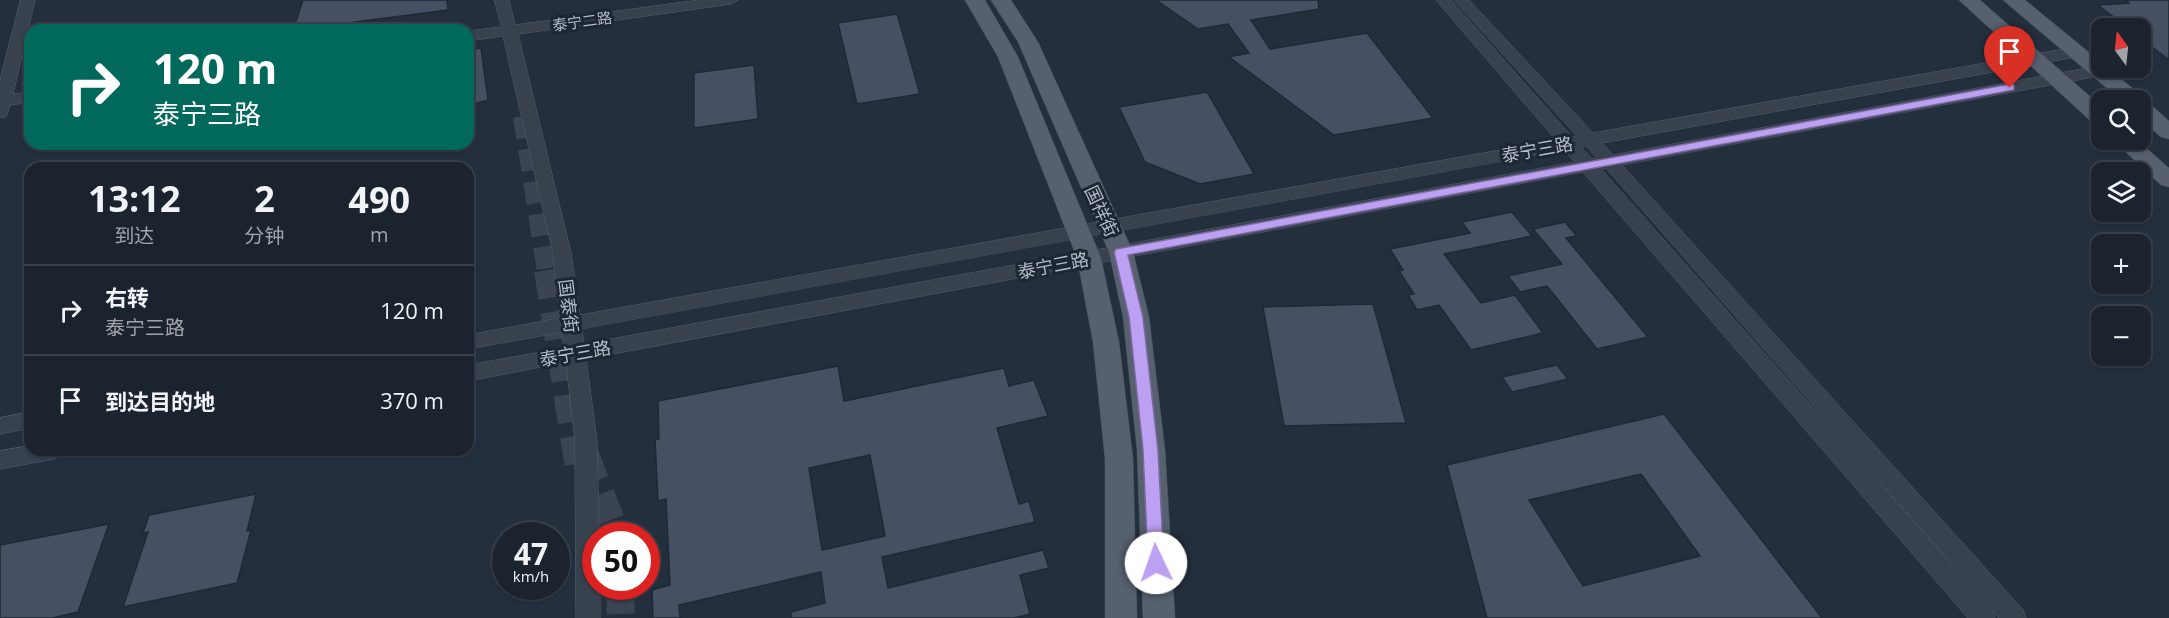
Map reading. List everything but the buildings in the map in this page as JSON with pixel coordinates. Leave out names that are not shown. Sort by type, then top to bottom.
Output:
[{"type":"main road","name":"国祥街","points":[[975,0],[1008,57],[1089,258],[1106,342],[1119,459],[1121,618]]},
{"type":"main road","name":"国祥街","points":[[1001,0],[1028,42],[1121,252],[1136,317],[1151,450],[1160,618]]},
{"type":"main road","points":[[1969,0],[2091,109]]},
{"type":"main road","points":[[2013,0],[2091,65]]},
{"type":"main road","points":[[2106,78],[2121,90]]},
{"type":"main road","points":[[2151,116],[2169,132]]},
{"type":"main road","points":[[2135,150],[2169,180]]},
{"type":"street","points":[[24,98],[1,104],[28,0]]},
{"type":"street","name":"国泰街","points":[[502,0],[562,252],[586,441],[588,618]]},
{"type":"street","name":"泰宁二路","points":[[474,35],[731,0]]},
{"type":"street","points":[[1443,0],[1983,618]]},
{"type":"street","points":[[1461,0],[1610,162],[2014,618]]},
{"type":"street","name":"泰宁三路","points":[[474,341],[2075,52]]},
{"type":"street","name":"泰宁三路","points":[[474,372],[2091,72]]},
{"type":"street","points":[[0,426],[24,421]]},
{"type":"street","points":[[0,460],[24,456]]},
{"type":"tunnel","points":[[524,116],[548,271]]},
{"type":"tunnel","points":[[548,270],[580,474]]},
{"type":"tunnel","points":[[585,455],[611,522]]},
{"type":"tunnel","points":[[620,600],[621,618]]},
{"type":"route","points":[[1156,563],[1151,450],[1136,317],[1121,252],[2010,88]]}]
